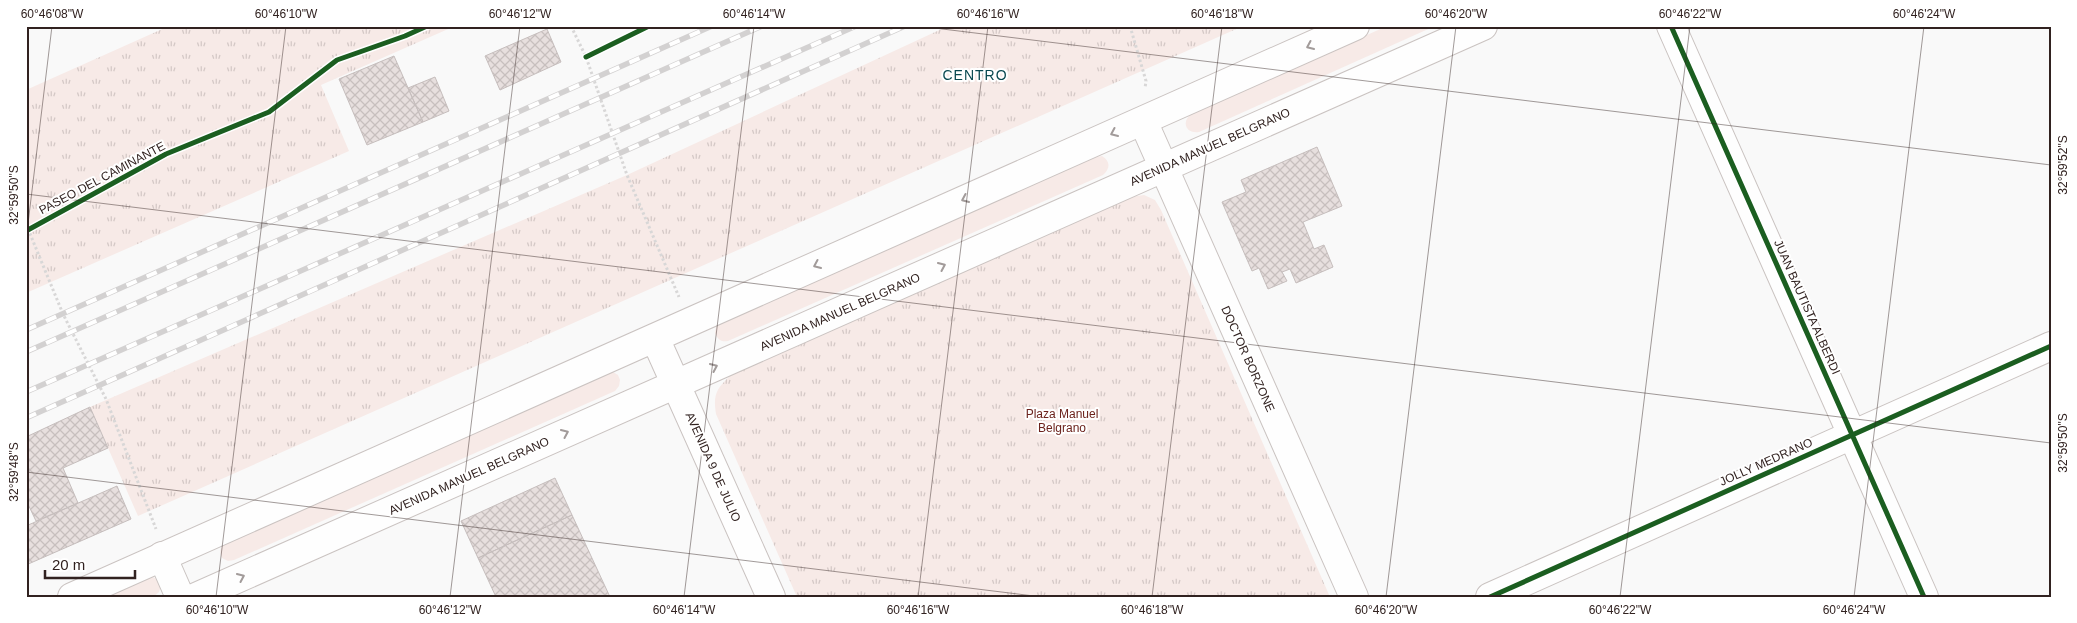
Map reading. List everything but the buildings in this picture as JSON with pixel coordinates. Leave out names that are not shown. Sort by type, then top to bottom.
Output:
[{"type":"main road","points":[[72,597],[1355,26]]},
{"type":"main road","name":"AVENIDA MANUEL BELGRANO","points":[[196,597],[1483,26]]},
{"type":"main road","name":"JUAN BAUTISTA ALBERDI","points":[[1671,26],[1924,597]]},
{"type":"main road","name":"DOCTOR BORZONE","points":[[1143,121],[1354,597]]},
{"type":"main road","name":"AVENIDA 9 DE JULIO","points":[[655,338],[771,597]]},
{"type":"main road","name":"JOLLY MEDRANO","points":[[1490,597],[2051,346]]},
{"type":"main road","points":[[162,556],[180,597]]},
{"type":"path","points":[[571,26],[586,57],[627,175],[682,304],[686,324]]},
{"type":"path","points":[[1130,26],[1146,81],[1143,121]]},
{"type":"path","points":[[586,57],[594,53]]},
{"type":"path","points":[[27,228],[63,314],[106,399],[155,523],[162,556]]},
{"type":"green space","points":[[169,26],[455,26],[321,85],[349,151],[26,293],[26,90]]},
{"type":"green space","points":[[948,26],[1243,26],[138,516],[90,407],[627,175]]},
{"type":"green space","points":[[1387,26],[1435,26],[1199,132],[1191,131],[1186,127],[1186,120],[1191,114]]},
{"type":"green space","points":[[1102,156],[1107,160],[1108,165],[1103,175],[728,341],[720,340],[715,333],[716,327],[721,323]]},
{"type":"green space","name":"Plaza Manuel Belgrano","points":[[1144,195],[1155,200],[1161,210],[1330,597],[797,597],[716,414],[715,397],[721,385],[730,376],[1130,197]]},
{"type":"green space","points":[[613,372],[618,375],[620,380],[619,386],[615,391],[234,560],[228,561],[222,558],[221,549],[226,542]]},
{"type":"green space","points":[[153,577],[158,580],[161,586],[159,592],[153,597],[105,597],[147,578]]},
{"type":"railway","points":[[26,330],[712,26]]},
{"type":"railway","points":[[26,352],[762,26]]},
{"type":"railway","points":[[26,392],[856,26]]},
{"type":"railway","points":[[26,418],[905,26]]},
{"type":"cycle path","name":"PASEO DEL CAMINANTE","points":[[26,231],[166,154],[269,112],[337,60],[405,36],[427,26]]},
{"type":"cycle path","points":[[586,57],[649,26]]},
{"type":"cycle path","points":[[1671,26],[1924,597]]},
{"type":"cycle path","points":[[1490,597],[2051,346]]},
{"type":"district","name":"CENTRO","points":[[975,75]]}]
